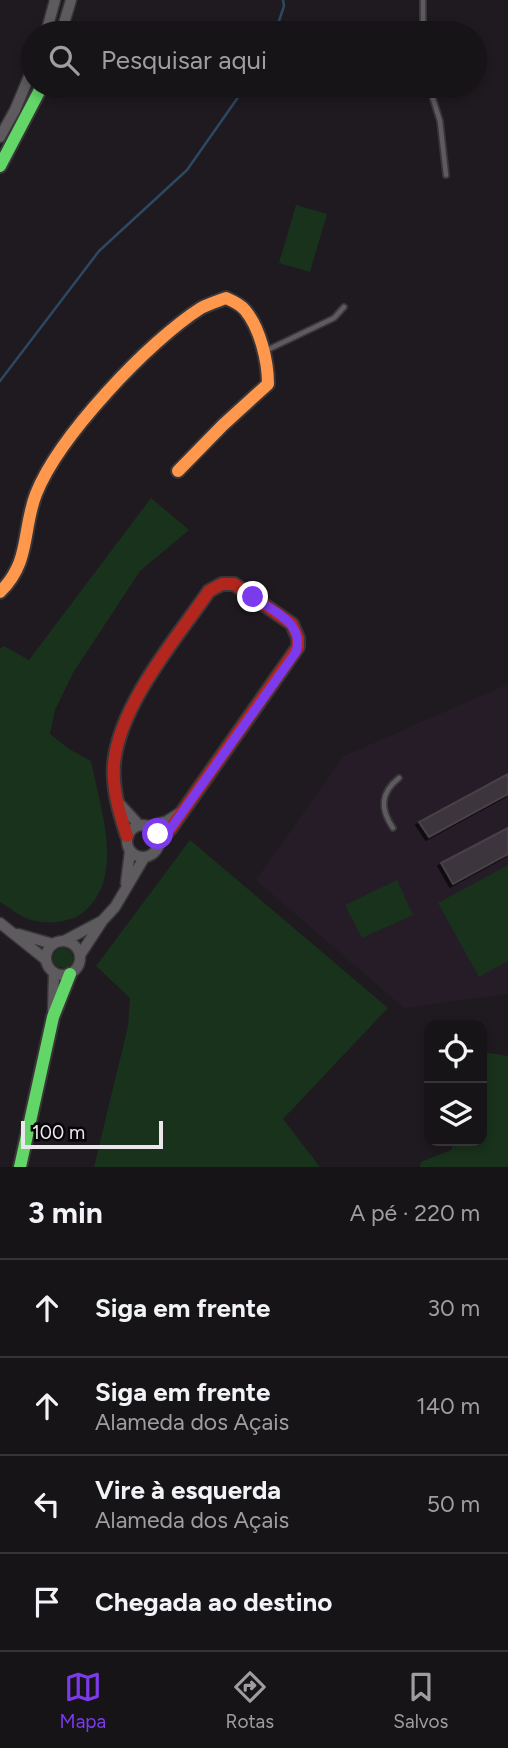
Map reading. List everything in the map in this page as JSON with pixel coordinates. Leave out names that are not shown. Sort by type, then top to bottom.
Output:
[{"type":"street","points":[[49,21],[55,0]]},
{"type":"street","points":[[65,21],[71,0]]},
{"type":"street","points":[[0,137],[21,92]]},
{"type":"street","points":[[0,166],[36,98]]},
{"type":"street","points":[[0,592],[14,577],[21,560],[35,496],[43,480],[95,406],[130,368],[170,332],[211,302],[226,298],[246,310],[263,352],[269,374],[268,384],[178,471]]},
{"type":"street","points":[[0,923],[45,959],[54,973],[65,976],[79,967],[80,956],[103,920],[115,907],[144,858],[157,850],[160,839],[171,828],[298,647],[298,638],[292,624],[234,584],[222,584],[209,591],[132,703],[121,727],[115,753],[114,777],[117,801],[130,851],[126,887]]},
{"type":"street","points":[[117,801],[158,834],[160,839]]},
{"type":"street","points":[[127,836],[134,827],[167,821],[182,812]]},
{"type":"street","points":[[130,851],[144,858]]},
{"type":"street","points":[[11,931],[52,944],[64,941],[103,920]]},
{"type":"street","points":[[64,941],[75,945],[80,956]]},
{"type":"street","points":[[45,959],[52,944]]},
{"type":"street","points":[[53,1017],[54,973]]},
{"type":"street","points":[[20,1167],[53,1017],[70,974]]},
{"type":"lane","points":[[423,0],[423,21]]},
{"type":"lane","points":[[433,98],[440,121],[446,175]]},
{"type":"lane","points":[[263,352],[334,318],[344,306]]},
{"type":"lane","points":[[393,828],[383,806],[384,794],[400,778]]},
{"type":"shaded area","points":[[508,684],[508,994],[404,1008],[256,880],[344,756]]},
{"type":"green space","points":[[296,205],[327,214],[310,272],[279,263]]},
{"type":"green space","points":[[151,498],[189,530],[140,571],[73,673],[55,710],[50,734],[91,761],[107,842],[103,882],[95,900],[76,917],[56,922],[34,921],[0,902],[0,649],[4,646],[29,660]]},
{"type":"green space","points":[[190,840],[388,1008],[283,1119],[320,1167],[94,1167],[128,1026],[130,998],[96,966]]},
{"type":"green space","points":[[508,865],[508,961],[479,977],[438,903]]},
{"type":"green space","points":[[397,880],[413,915],[362,938],[345,905]]},
{"type":"green space","points":[[59,948],[67,948],[73,958],[67,968],[59,968],[53,962],[53,954]]},
{"type":"green space","points":[[487,1053],[508,1056],[508,1167],[420,1167],[421,1162],[451,1150],[453,1146],[487,1146]]},
{"type":"building","points":[[508,774],[508,794],[429,837],[419,822]]},
{"type":"building","points":[[508,828],[508,854],[453,884],[441,863]]},
{"type":"waterway","points":[[279,21],[284,6],[283,0]]},
{"type":"waterway","points":[[0,381],[99,251],[187,170],[238,98]]},
{"type":"traffic: fast","points":[[0,166],[36,98]]},
{"type":"traffic: fast","points":[[20,1167],[53,1017],[70,974]]},
{"type":"traffic: slow","points":[[0,592],[17,569],[36,494],[64,445],[108,392],[157,343],[201,308],[226,298],[243,308],[255,326],[265,355],[268,384],[178,471]]},
{"type":"traffic: jam","points":[[127,836],[114,782],[118,741],[127,718],[151,673],[209,591],[222,584],[234,584],[292,624],[298,638],[298,647],[171,828],[160,839]]},
{"type":"route","points":[[158,834],[160,839],[171,828],[296,652],[299,643],[292,624],[253,597]]}]
